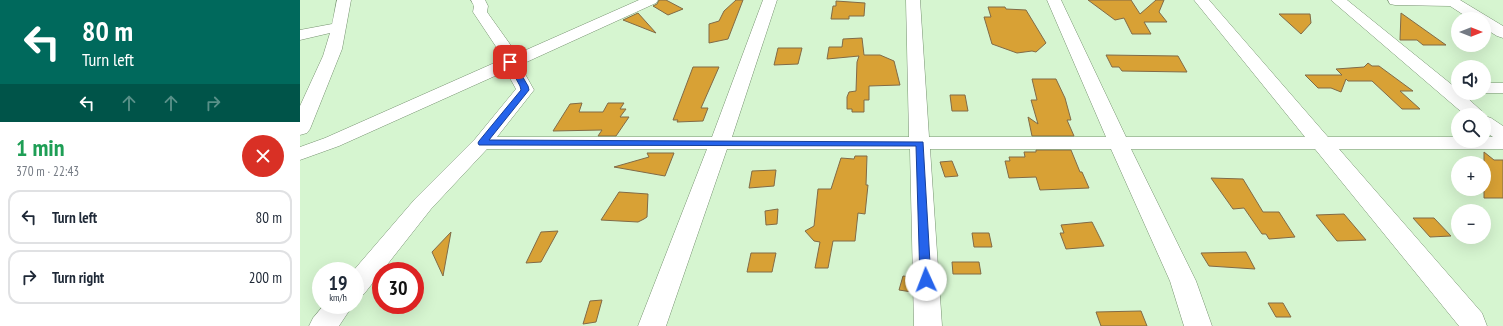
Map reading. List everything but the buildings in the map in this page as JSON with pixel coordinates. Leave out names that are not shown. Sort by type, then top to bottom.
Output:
[{"type":"street","points":[[300,129],[309,104],[329,62],[339,27],[343,5],[357,0]]},
{"type":"street","points":[[364,276],[423,204],[482,143],[525,90],[510,62],[509,54],[480,12],[481,6],[478,0]]},
{"type":"street","points":[[300,154],[332,142],[650,0]]},
{"type":"street","points":[[652,326],[751,58],[770,0]]},
{"type":"street","points":[[913,0],[928,326]]},
{"type":"street","points":[[1054,0],[1155,224],[1180,272],[1194,306],[1198,326]]},
{"type":"street","points":[[1201,0],[1472,321],[1473,326]]},
{"type":"street","points":[[1338,0],[1451,87]]},
{"type":"street","points":[[1395,0],[1453,2],[1469,12]]},
{"type":"street","points":[[1491,25],[1503,33]]},
{"type":"street","points":[[300,35],[339,27]]},
{"type":"street","points":[[1491,88],[1503,88]]},
{"type":"street","points":[[1463,100],[1470,108]]},
{"type":"street","points":[[1491,127],[1503,135]]},
{"type":"street","points":[[482,143],[1503,143]]},
{"type":"street","points":[[322,326],[332,314]]},
{"type":"route","points":[[510,62],[525,90],[482,143],[920,143],[926,280]]}]
